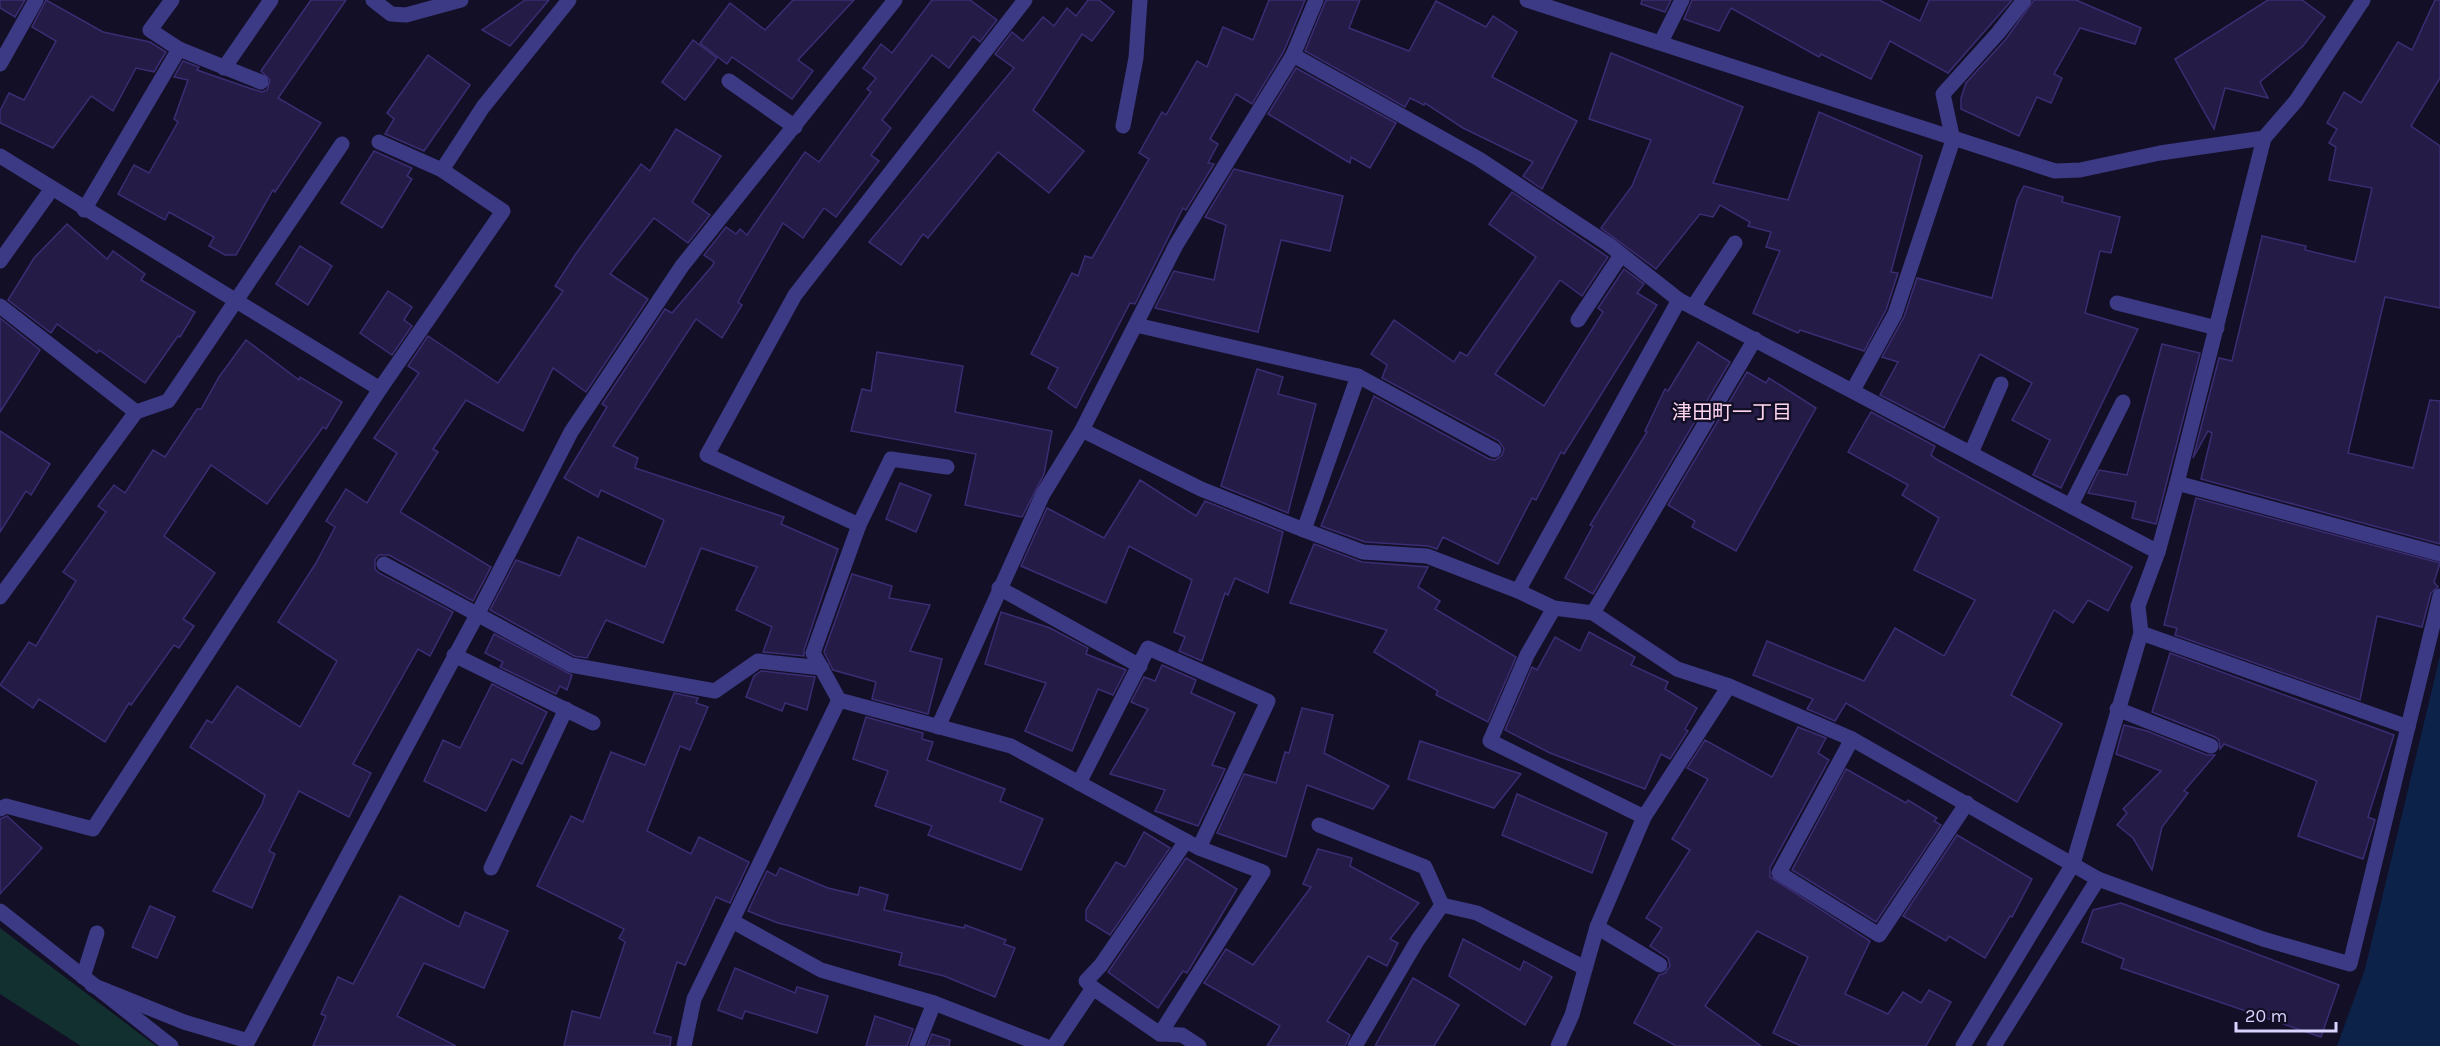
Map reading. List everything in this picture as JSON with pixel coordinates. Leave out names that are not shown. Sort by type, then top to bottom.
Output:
[{"type":"street","points":[[0,64],[36,0]]},
{"type":"street","points":[[172,0],[150,30],[179,49],[261,82]]},
{"type":"street","points":[[224,68],[271,0]]},
{"type":"street","points":[[373,0],[391,14],[406,15],[461,0]]},
{"type":"street","points":[[442,170],[483,107],[569,0]]},
{"type":"street","points":[[87,981],[184,1022],[246,1043],[477,615],[571,432],[682,266],[895,0]]},
{"type":"street","points":[[859,525],[707,455],[795,296],[1026,0]]},
{"type":"street","points":[[1123,126],[1136,58],[1140,0]]},
{"type":"street","points":[[938,727],[1043,494],[1082,430],[1176,245],[1293,55],[1316,0]]},
{"type":"street","points":[[1527,0],[1661,42],[1953,140],[2055,171],[2080,170],[2160,153],[2264,138]]},
{"type":"street","points":[[1661,42],[1682,0]]},
{"type":"street","points":[[1853,390],[1895,314],[1953,140],[1943,94],[1998,33],[2024,0]]},
{"type":"street","points":[[1964,1046],[2073,864],[2141,633],[2138,606],[2158,552],[2177,483],[2264,138],[2296,101],[2363,0]]},
{"type":"street","points":[[84,210],[179,49]]},
{"type":"street","points":[[1293,55],[1479,159],[1621,255],[1679,300],[2158,552]]},
{"type":"street","points":[[729,81],[795,127]]},
{"type":"street","points":[[0,809],[6,806],[93,830],[380,389],[503,211],[442,170],[379,142]]},
{"type":"street","points":[[0,597],[136,412],[168,401],[234,300],[342,144]]},
{"type":"street","points":[[0,156],[51,190],[380,389]]},
{"type":"street","points":[[0,261],[51,190]]},
{"type":"street","points":[[1693,307],[1734,243]]},
{"type":"street","points":[[1578,320],[1621,255]]},
{"type":"street","points":[[1518,591],[1679,300]]},
{"type":"street","points":[[2117,303],[2217,328]]},
{"type":"street","points":[[0,306],[136,412]]},
{"type":"street","points":[[1136,325],[1358,376],[1494,450]]},
{"type":"street","points":[[1593,613],[1755,339]]},
{"type":"street","points":[[1304,530],[1358,376]]},
{"type":"street","points":[[1971,453],[2001,384]]},
{"type":"street","points":[[2071,506],[2123,402]]},
{"type":"street","points":[[1082,430],[1201,489],[1363,552],[1427,556],[1518,591],[1554,608],[1593,613],[1677,669],[1729,686],[1852,739],[2098,879],[2263,939],[2350,964],[2440,596]]},
{"type":"street","points":[[947,467],[891,459],[859,525],[813,653],[839,700],[1011,746],[1193,845],[1263,872],[1160,1034]]},
{"type":"street","points":[[2177,483],[2440,554]]},
{"type":"street","points":[[384,564],[571,665],[715,691],[758,661],[822,668]]},
{"type":"street","points":[[999,588],[1140,666]]},
{"type":"street","points":[[1554,608],[1527,655],[1490,741],[1644,817]]},
{"type":"street","points":[[2141,633],[2408,727]]},
{"type":"street","points":[[1079,783],[1148,648],[1268,701],[1193,845],[1086,981],[1160,1034],[1182,1035],[1199,1046]]},
{"type":"street","points":[[454,655],[593,723]]},
{"type":"street","points":[[1558,1046],[1572,1015],[1596,927],[1644,817],[1729,686]]},
{"type":"street","points":[[684,1046],[694,999],[839,700]]},
{"type":"street","points":[[491,868],[566,709]]},
{"type":"street","points":[[2117,709],[2211,746]]},
{"type":"street","points":[[1852,739],[1779,873],[1879,935],[1966,803]]},
{"type":"street","points":[[1319,825],[1425,867],[1442,905]]},
{"type":"street","points":[[1994,1046],[2098,879]]},
{"type":"street","points":[[1442,905],[1477,913],[1585,968]]},
{"type":"street","points":[[1355,1046],[1417,942],[1442,905]]},
{"type":"street","points":[[0,912],[171,1046]]},
{"type":"street","points":[[732,921],[821,969],[934,1003],[1045,1046]]},
{"type":"street","points":[[1596,927],[1660,965]]},
{"type":"street","points":[[87,981],[97,933]]},
{"type":"street","points":[[1054,1046],[1094,988]]},
{"type":"street","points":[[917,1046],[934,1003]]},
{"type":"green space","points":[[0,928],[156,1046],[81,1046],[0,994]]},
{"type":"water","points":[[2440,656],[2440,1046],[2337,1046],[2365,969]]},
{"type":"building","points":[[0,0],[25,0],[15,17],[0,8]]},
{"type":"building","points":[[46,0],[103,32],[150,42],[166,52],[154,72],[136,68],[113,111],[91,96],[53,148],[0,123],[0,111],[9,93],[24,100],[56,41],[32,27]]},
{"type":"building","points":[[311,0],[346,0],[278,98],[321,123],[275,192],[273,190],[236,255],[225,255],[209,246],[214,237],[169,212],[165,220],[118,194],[134,165],[149,173],[178,122],[174,119],[188,80],[174,77],[183,61],[199,67],[197,70],[249,88],[262,92],[267,90],[270,80],[261,71]]},
{"type":"building","points":[[525,0],[549,0],[510,46],[482,30]]},
{"type":"building","points":[[793,0],[854,0],[798,60],[813,71],[792,99],[732,57],[727,64],[700,43],[730,3],[765,30]]},
{"type":"building","points":[[932,0],[970,0],[997,20],[980,42],[973,36],[949,68],[932,55],[882,120],[891,128],[871,155],[879,161],[836,217],[824,208],[803,238],[783,223],[738,302],[742,305],[722,338],[696,319],[613,446],[638,458],[635,468],[784,517],[781,524],[838,549],[804,650],[804,656],[763,652],[772,627],[736,610],[757,567],[701,548],[663,643],[606,620],[587,658],[574,656],[490,610],[516,560],[560,576],[578,537],[645,567],[664,520],[601,490],[598,497],[564,478],[607,407],[602,404],[665,309],[672,313],[713,265],[714,262],[704,255],[726,227],[736,234],[740,229],[747,235],[805,152],[819,162],[871,92],[867,89],[876,78],[863,68],[881,44],[892,53]]},
{"type":"building","points":[[1088,0],[1099,0],[1114,12],[1092,41],[1082,34],[1033,110],[1084,151],[1049,193],[998,152],[928,238],[923,234],[901,265],[869,242],[1014,68],[995,54],[1012,32],[1023,41],[1043,17],[1054,26],[1067,8],[1076,16]]},
{"type":"building","points":[[1269,0],[1305,0],[1284,51],[1252,104],[1236,94],[1210,139],[1218,144],[1208,163],[1214,164],[1186,210],[1183,208],[1135,304],[1130,303],[1076,408],[1048,388],[1058,368],[1031,354],[1072,273],[1078,276],[1085,256],[1092,258],[1149,159],[1139,153],[1162,112],[1166,115],[1197,61],[1207,67],[1223,27],[1253,40]]},
{"type":"building","points":[[1326,0],[1360,0],[1349,28],[1409,51],[1436,1],[1486,27],[1493,16],[1517,32],[1492,77],[1577,121],[1542,189],[1523,176],[1533,162],[1463,128],[1425,103],[1424,105],[1410,98],[1405,107],[1305,51]]},
{"type":"building","points":[[1642,0],[1671,0],[1665,12],[1641,4]]},
{"type":"building","points":[[1692,0],[1879,0],[1920,21],[1929,0],[2012,0],[1948,73],[1890,41],[1871,79],[1821,54],[1819,57],[1731,8],[1719,31],[1684,19]]},
{"type":"building","points":[[2034,0],[2076,0],[2141,28],[2135,44],[2080,28],[2054,74],[2062,78],[2051,103],[2037,97],[2019,136],[1961,109],[1961,98],[1966,83],[2006,39]]},
{"type":"building","points":[[2268,0],[2302,0],[2325,17],[2303,46],[2260,82],[2268,98],[2225,88],[2214,129],[2175,59]]},
{"type":"building","points":[[2435,0],[2440,0],[2440,78],[2411,126],[2440,146],[2440,308],[2385,297],[2348,453],[2413,468],[2430,400],[2440,401],[2440,544],[2201,479],[2212,433],[2208,431],[2193,458],[2219,358],[2232,361],[2262,236],[2306,246],[2305,250],[2355,262],[2372,188],[2329,180],[2336,147],[2329,143],[2337,129],[2327,123],[2344,92],[2361,103],[2398,42],[2412,50]]},
{"type":"building","points":[[693,40],[717,58],[685,100],[662,82]]},
{"type":"building","points":[[1611,53],[1743,107],[1713,183],[1788,200],[1819,112],[1922,156],[1891,272],[1898,273],[1886,310],[1864,351],[1800,330],[1798,333],[1753,313],[1780,251],[1766,247],[1771,232],[1748,226],[1750,222],[1720,205],[1713,217],[1700,214],[1656,269],[1601,228],[1632,186],[1651,140],[1589,119]]},
{"type":"building","points":[[428,55],[470,85],[424,151],[385,134],[394,119],[387,113]]},
{"type":"building","points":[[1296,68],[1396,123],[1370,168],[1351,157],[1350,163],[1268,114]]},
{"type":"building","points":[[676,129],[721,156],[692,202],[710,215],[688,243],[654,218],[610,274],[648,299],[586,392],[553,368],[523,431],[466,400],[433,449],[438,452],[400,512],[491,567],[473,601],[389,555],[379,555],[375,560],[375,569],[379,573],[453,612],[430,656],[418,649],[353,764],[371,773],[349,817],[299,791],[269,851],[275,854],[252,908],[213,891],[265,795],[190,747],[207,720],[212,723],[237,686],[300,727],[337,661],[278,622],[316,563],[335,527],[326,521],[346,489],[367,503],[397,453],[374,438],[419,373],[408,366],[428,336],[498,383],[563,291],[555,286],[575,255],[641,164],[650,171]]},
{"type":"building","points":[[374,151],[412,168],[407,176],[412,179],[382,228],[341,203]]},
{"type":"building","points":[[1234,169],[1343,196],[1330,251],[1281,240],[1258,332],[1155,308],[1174,271],[1214,280],[1226,225],[1205,217]]},
{"type":"building","points":[[2024,186],[2063,197],[2062,202],[2120,217],[2111,253],[2100,251],[2085,313],[2138,329],[2061,488],[2033,475],[2050,440],[2012,420],[2032,383],[1980,354],[1944,428],[1880,395],[1898,362],[1882,357],[1904,317],[1917,278],[1992,298],[2017,200]]},
{"type":"building","points":[[1512,192],[1608,257],[1582,296],[1560,280],[1495,374],[1544,406],[1603,312],[1598,308],[1624,269],[1644,284],[1637,293],[1657,305],[1564,454],[1561,452],[1536,500],[1532,498],[1498,564],[1443,537],[1437,549],[1428,546],[1365,542],[1321,526],[1374,396],[1489,459],[1495,460],[1502,455],[1504,449],[1499,441],[1382,378],[1387,365],[1371,354],[1394,320],[1454,362],[1460,352],[1467,356],[1536,257],[1489,224]]},
{"type":"building","points":[[67,224],[107,259],[113,251],[145,274],[141,280],[195,312],[180,337],[178,336],[145,383],[99,350],[97,353],[57,324],[51,333],[8,300],[34,258]]},
{"type":"building","points":[[300,246],[332,266],[308,305],[276,284]]},
{"type":"building","points":[[388,291],[412,307],[404,320],[412,326],[392,355],[360,333]]},
{"type":"building","points":[[0,318],[40,350],[0,412]]},
{"type":"building","points":[[246,340],[299,380],[300,377],[342,402],[326,429],[323,427],[267,504],[211,465],[164,536],[215,573],[183,619],[194,626],[179,648],[174,645],[131,705],[129,703],[105,742],[39,699],[33,708],[0,685],[29,642],[36,646],[76,581],[63,572],[106,512],[98,506],[114,485],[125,493],[153,450],[165,457],[197,409],[201,409],[219,377]]},
{"type":"building","points":[[1698,342],[1730,362],[1593,594],[1565,578],[1593,526],[1590,525],[1647,432],[1645,431],[1665,389],[1668,391]]},
{"type":"building","points":[[2162,344],[2200,353],[2156,524],[2132,518],[2136,502],[2088,493],[2099,470],[2127,475]]},
{"type":"building","points":[[877,352],[963,366],[955,412],[1052,431],[1044,474],[1022,517],[965,505],[976,454],[851,431],[862,389],[871,391]]},
{"type":"building","points":[[1257,369],[1283,377],[1278,394],[1316,404],[1288,513],[1221,486]]},
{"type":"building","points":[[1747,372],[1766,383],[1769,378],[1816,408],[1736,551],[1692,527],[1695,521],[1668,505]]},
{"type":"building","points":[[1871,412],[1935,446],[1931,455],[1936,459],[2132,567],[2108,611],[2088,600],[2073,623],[2054,610],[2011,695],[2062,724],[2017,802],[1846,703],[1835,721],[1807,709],[1813,699],[1753,675],[1767,641],[1864,681],[1895,628],[1944,656],[1975,600],[1914,570],[1939,518],[1902,495],[1908,485],[1848,452]]},
{"type":"building","points":[[0,431],[50,464],[31,495],[26,491],[0,532]]},
{"type":"building","points":[[1140,480],[1196,516],[1205,501],[1283,532],[1268,593],[1235,578],[1228,595],[1225,593],[1202,661],[1179,651],[1185,637],[1174,632],[1192,580],[1129,546],[1106,603],[1021,566],[1047,508],[1104,538]]},
{"type":"building","points":[[900,483],[931,495],[916,532],[886,519]]},
{"type":"building","points":[[2196,498],[2440,563],[2434,582],[2438,587],[2431,593],[2422,627],[2377,616],[2360,700],[2175,635],[2177,628],[2164,625]]},
{"type":"building","points":[[1314,544],[1362,562],[1428,567],[1418,587],[1440,601],[1435,609],[1516,657],[1488,722],[1436,695],[1438,691],[1374,652],[1387,630],[1290,603]]},
{"type":"building","points":[[852,574],[892,586],[889,598],[930,605],[910,651],[942,659],[928,714],[872,699],[876,682],[833,670],[824,652]]},
{"type":"building","points":[[1001,612],[1050,628],[1088,648],[1086,654],[1126,670],[1113,695],[1098,689],[1072,751],[1025,731],[1046,683],[985,664]]},
{"type":"building","points":[[1589,632],[1635,657],[1631,665],[1668,682],[1665,689],[1697,708],[1685,729],[1688,731],[1670,759],[1661,754],[1645,789],[1550,753],[1505,730],[1532,667],[1537,670],[1555,637],[1580,651]]},
{"type":"building","points":[[494,634],[572,675],[567,690],[560,686],[556,694],[500,667],[503,662],[485,653]]},
{"type":"building","points":[[2170,653],[2394,735],[2368,817],[2375,820],[2363,859],[2298,836],[2317,781],[2224,744],[2220,749],[2219,740],[2215,737],[2152,712]]},
{"type":"building","points":[[1162,665],[1196,680],[1191,693],[1235,713],[1212,765],[1225,769],[1198,826],[1155,811],[1165,790],[1110,774],[1148,709],[1131,702],[1144,677],[1155,681]]},
{"type":"building","points":[[761,671],[815,677],[807,710],[785,703],[782,711],[746,697],[754,676]]},
{"type":"building","points":[[492,684],[547,712],[522,764],[512,759],[486,811],[424,781],[443,740],[460,748]]},
{"type":"building","points":[[674,693],[698,698],[696,703],[708,707],[690,750],[680,746],[647,831],[691,854],[699,837],[749,862],[730,903],[716,897],[685,965],[677,962],[654,1033],[671,1037],[670,1046],[564,1046],[572,1011],[600,1018],[625,942],[619,938],[624,929],[537,886],[571,816],[583,822],[611,752],[645,765]]},
{"type":"building","points":[[1302,708],[1333,715],[1324,753],[1389,786],[1373,809],[1307,785],[1286,857],[1217,833],[1244,774],[1276,783],[1285,752],[1289,753]]},
{"type":"building","points":[[866,717],[923,733],[922,739],[933,742],[927,760],[1005,789],[1000,801],[1043,819],[1021,870],[928,835],[932,826],[875,806],[888,771],[853,759]]},
{"type":"building","points":[[2124,725],[2147,731],[2207,755],[2215,755],[2184,791],[2188,793],[2162,827],[2152,870],[2133,838],[2117,825],[2127,813],[2123,809],[2161,771],[2116,754]]},
{"type":"building","points":[[1798,727],[1826,738],[1818,753],[1829,760],[1770,868],[1770,877],[1870,941],[1845,994],[1888,1014],[1903,992],[1921,1003],[1929,990],[1951,1002],[1926,1046],[1801,1046],[1773,1033],[1808,957],[1757,931],[1705,1006],[1761,1046],[1676,1046],[1634,1023],[1659,975],[1665,973],[1670,966],[1668,958],[1650,946],[1662,928],[1646,918],[1690,850],[1672,839],[1708,779],[1687,768],[1705,740],[1772,777]]},
{"type":"building","points":[[1420,741],[1521,774],[1494,808],[1408,779]]},
{"type":"building","points":[[1846,769],[1906,803],[1908,800],[1937,818],[1934,821],[1941,825],[1876,922],[1792,870]]},
{"type":"building","points":[[1517,794],[1607,833],[1592,873],[1502,835]]},
{"type":"building","points":[[7,816],[42,848],[0,894],[0,819]]},
{"type":"building","points":[[1144,832],[1170,848],[1110,935],[1086,920],[1086,910],[1116,862],[1125,867]]},
{"type":"building","points":[[1957,835],[2032,879],[2012,917],[2010,916],[1985,958],[1949,936],[1946,941],[1903,916]]},
{"type":"building","points":[[1318,849],[1352,858],[1350,866],[1419,903],[1390,939],[1398,943],[1387,966],[1368,956],[1327,1021],[1350,1035],[1345,1046],[1267,1046],[1280,1026],[1204,983],[1226,949],[1253,965],[1311,887],[1303,884]]},
{"type":"building","points":[[1186,858],[1237,889],[1187,973],[1183,971],[1158,1008],[1108,972]]},
{"type":"building","points":[[780,868],[828,888],[858,895],[860,887],[888,895],[884,910],[964,928],[965,925],[1006,940],[1004,944],[1015,948],[995,997],[944,976],[899,965],[902,953],[778,923],[748,911],[767,871],[776,876]]},
{"type":"building","points":[[400,896],[459,927],[465,912],[508,931],[484,988],[424,963],[397,1016],[456,1046],[313,1046],[326,1016],[321,1014],[338,977],[353,984]]},
{"type":"building","points":[[2121,903],[2339,985],[2321,1037],[2121,968],[2124,959],[2082,942],[2093,910]]},
{"type":"building","points":[[150,906],[175,917],[157,958],[132,947]]},
{"type":"building","points":[[1463,939],[1520,970],[1524,961],[1552,977],[1525,1025],[1449,976]]},
{"type":"building","points":[[735,968],[795,993],[797,987],[828,996],[817,1033],[745,1011],[742,1019],[718,1010]]},
{"type":"building","points":[[1413,978],[1459,1005],[1434,1046],[1375,1046]]},
{"type":"building","points":[[875,1016],[913,1029],[907,1046],[866,1046]]},
{"type":"building","points":[[932,1034],[950,1040],[949,1046],[927,1046]]},
{"type":"district","name":"津田町一丁目","points":[[1732,412]]}]
